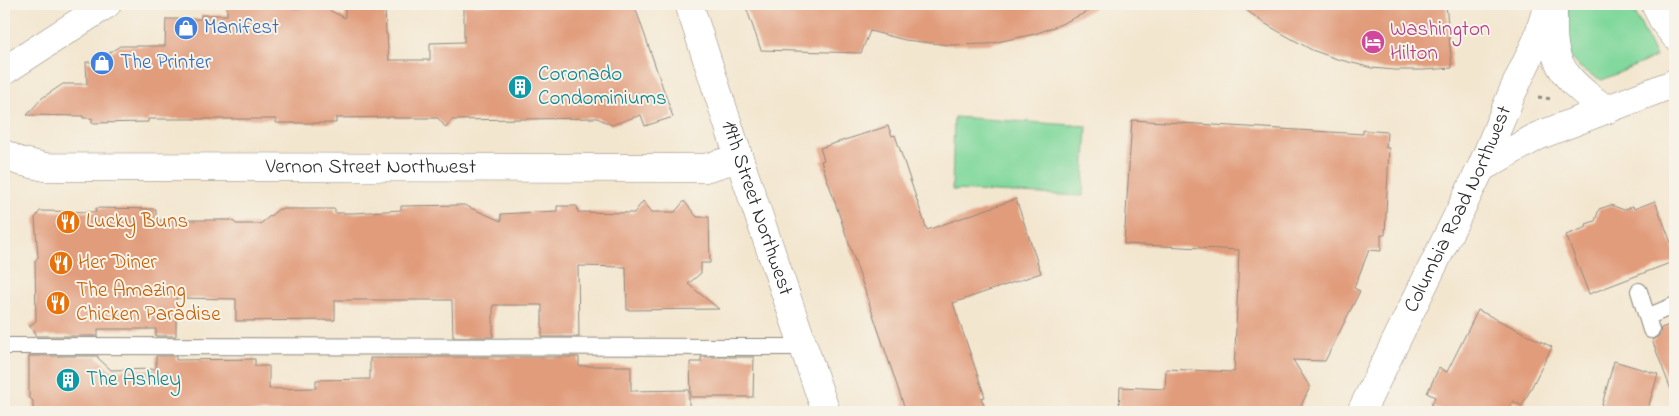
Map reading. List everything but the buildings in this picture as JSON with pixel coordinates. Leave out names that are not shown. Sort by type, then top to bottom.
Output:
[{"type":"street","points":[[4,71],[107,4]]},
{"type":"street","name":"19th Street Northwest","points":[[689,4],[739,158],[826,412]]},
{"type":"street","name":"Columbia Road Northwest","points":[[1361,412],[1481,168],[1513,91],[1537,40],[1548,4]]},
{"type":"street","points":[[1553,4],[1554,40],[1558,60],[1569,78],[1606,110]]},
{"type":"street","points":[[1655,4],[1664,22],[1675,36]]},
{"type":"street","points":[[1481,168],[1538,136],[1675,83]]},
{"type":"street","name":"Vernon Street Northwest","points":[[4,154],[19,162],[45,167],[706,168],[739,158]]},
{"type":"lane","points":[[1639,291],[1649,323],[1675,305]]},
{"type":"lane","points":[[4,346],[804,347]]},
{"type":"path","points":[[1532,96],[1557,100]]},
{"type":"green space","points":[[1569,4],[1631,4],[1656,57],[1602,80],[1588,73],[1570,58],[1564,44],[1564,27]]},
{"type":"green space","points":[[954,117],[1087,126],[1083,196],[952,190]]},
{"type":"place","name":"Manifest","points":[[186,28]]},
{"type":"place","name":"Washington Hilton","points":[[1373,42]]},
{"type":"place","name":"The Printer","points":[[102,63]]},
{"type":"place","name":"Coronado Condominiums","points":[[520,87]]},
{"type":"place","name":"Lucky Buns","points":[[68,222]]},
{"type":"place","name":"Her Diner","points":[[61,263]]},
{"type":"place","name":"The Amazing Chicken Paradise","points":[[58,303]]},
{"type":"place","name":"The Ashley","points":[[68,380]]}]
